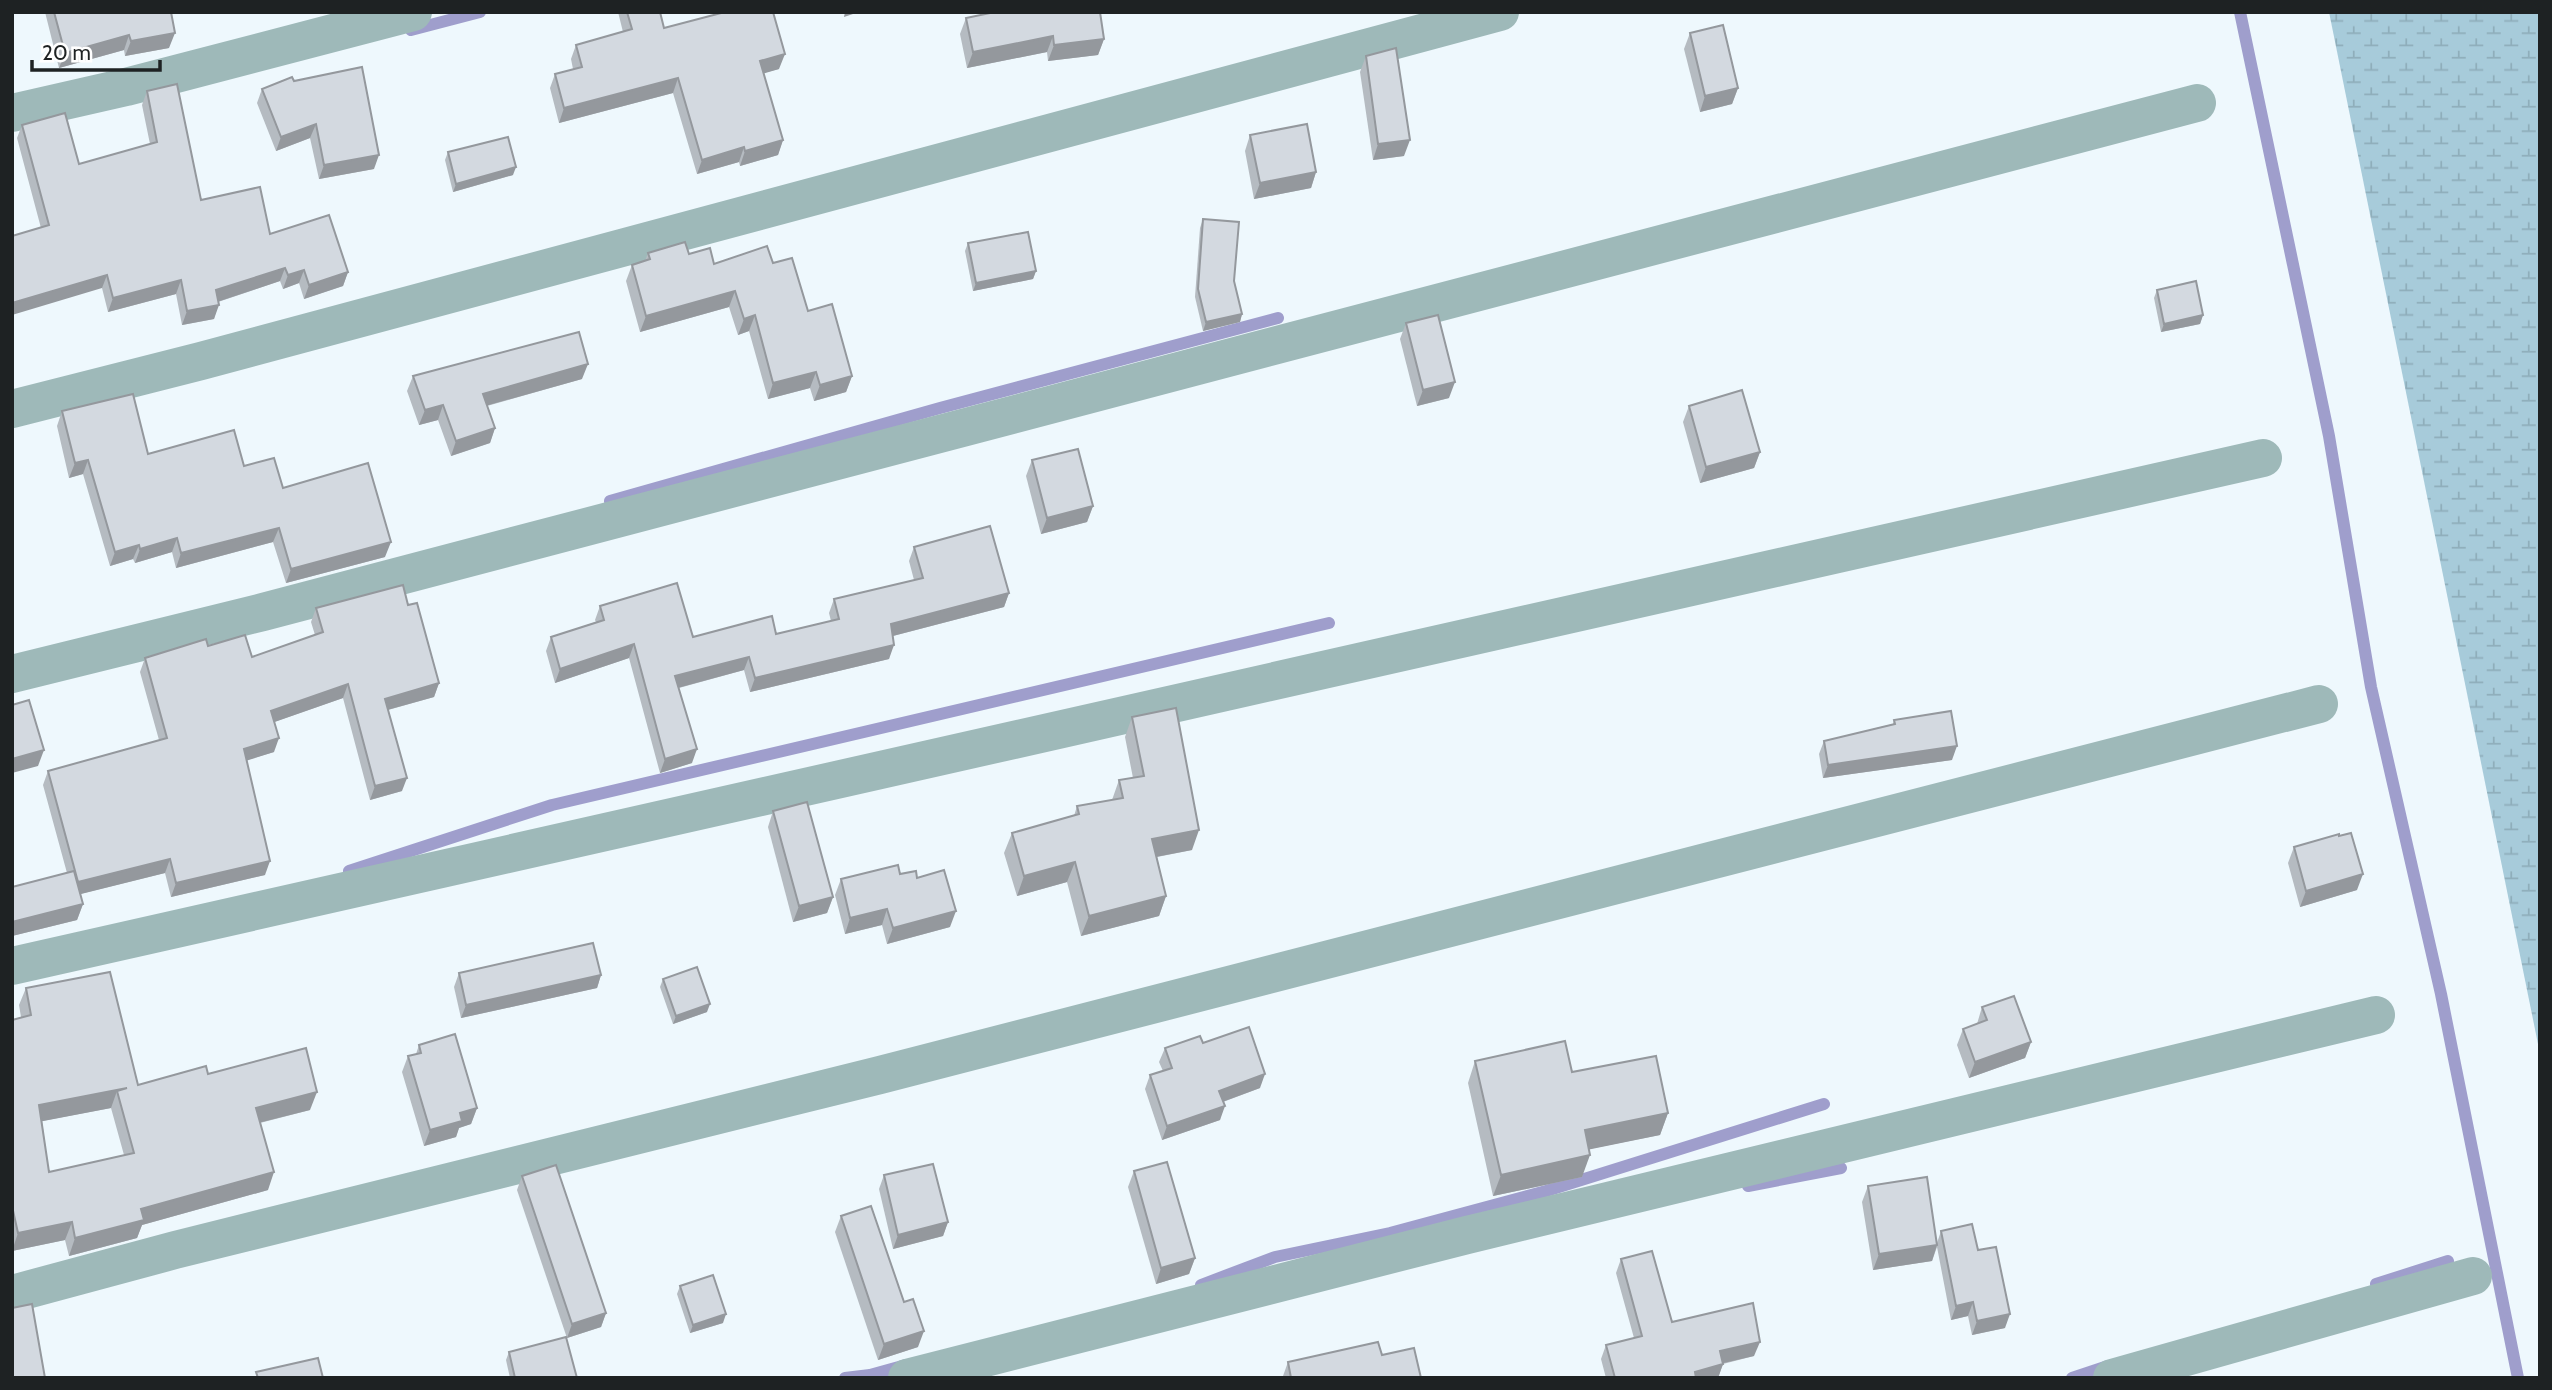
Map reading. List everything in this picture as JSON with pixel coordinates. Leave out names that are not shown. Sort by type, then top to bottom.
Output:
[{"type":"street","points":[[12,114],[126,88],[413,12]]},
{"type":"street","points":[[12,408],[201,361],[1500,12]]},
{"type":"street","points":[[12,674],[276,608],[2197,103]]},
{"type":"street","points":[[12,966],[2263,457]]},
{"type":"street","points":[[12,1294],[175,1250],[907,1068],[2319,704]]},
{"type":"street","points":[[907,1378],[1467,1235],[2376,1015]]},
{"type":"street","points":[[2112,1378],[2473,1276]]},
{"type":"green space","points":[[2329,12],[2540,12],[2540,1054]]},
{"type":"building","points":[[54,12],[171,12],[175,33],[131,41],[129,35],[65,53]]},
{"type":"building","points":[[627,12],[660,12],[664,28],[725,12],[773,12],[785,54],[760,61],[783,140],[745,151],[744,147],[702,160],[678,78],[564,108],[555,74],[582,67],[576,45],[632,29]]},
{"type":"building","points":[[995,12],[1100,12],[1104,39],[1054,45],[1053,36],[973,52],[966,18]]},
{"type":"building","points":[[1723,25],[1738,88],[1705,96],[1690,33]]},
{"type":"building","points":[[1396,48],[1410,140],[1378,144],[1366,56]]},
{"type":"building","points":[[362,67],[379,155],[324,165],[316,124],[281,137],[262,89],[292,77],[294,81]]},
{"type":"building","points":[[177,84],[201,200],[260,187],[270,234],[329,215],[348,272],[309,285],[304,270],[288,275],[285,268],[216,290],[219,305],[187,311],[181,280],[113,298],[107,275],[12,303],[12,236],[49,225],[22,125],[65,113],[79,164],[157,142],[147,91]]},
{"type":"building","points":[[1307,124],[1316,172],[1260,183],[1250,135]]},
{"type":"building","points":[[508,137],[516,167],[456,184],[448,152]]},
{"type":"building","points":[[1203,219],[1239,222],[1234,281],[1242,314],[1206,322],[1198,289]]},
{"type":"building","points":[[1028,232],[1036,271],[976,283],[968,243]]},
{"type":"building","points":[[685,242],[689,254],[710,248],[714,264],[767,246],[773,263],[792,258],[808,311],[832,304],[852,376],[820,385],[816,372],[773,383],[755,315],[744,319],[735,291],[646,316],[632,265],[650,259],[648,253]]},
{"type":"building","points":[[2196,281],[2203,315],[2164,324],[2157,290]]},
{"type":"building","points":[[1438,315],[1455,382],[1423,390],[1406,323]]},
{"type":"building","points":[[579,332],[588,364],[483,394],[495,428],[456,441],[443,405],[425,410],[413,376]]},
{"type":"building","points":[[1742,390],[1760,452],[1706,467],[1689,406]]},
{"type":"building","points":[[133,394],[148,454],[234,430],[244,466],[274,458],[283,488],[368,463],[391,542],[291,569],[279,528],[181,553],[177,538],[140,549],[139,545],[115,552],[88,460],[75,463],[62,411]]},
{"type":"building","points":[[1078,449],[1093,506],[1047,518],[1032,460]]},
{"type":"building","points":[[990,526],[1009,593],[891,624],[894,645],[755,678],[749,657],[675,676],[697,749],[665,759],[634,644],[560,669],[551,637],[604,620],[600,606],[677,583],[693,637],[772,616],[776,634],[839,619],[834,599],[923,578],[914,547]]},
{"type":"building","points":[[403,585],[408,605],[417,603],[439,683],[385,699],[407,778],[375,786],[348,684],[271,711],[279,738],[244,749],[270,861],[176,883],[170,859],[78,882],[48,771],[167,738],[145,658],[206,639],[208,646],[245,635],[252,657],[323,632],[316,608]]},
{"type":"building","points":[[29,700],[44,750],[12,759],[12,705]]},
{"type":"building","points":[[1176,708],[1199,830],[1152,839],[1166,896],[1089,916],[1075,862],[1024,876],[1012,833],[1079,814],[1077,806],[1123,798],[1119,780],[1144,776],[1132,717]]},
{"type":"building","points":[[1951,711],[1957,746],[1828,765],[1824,741],[1895,724],[1894,720]]},
{"type":"building","points":[[807,802],[833,897],[799,906],[773,811]]},
{"type":"building","points":[[2351,833],[2363,874],[2306,891],[2294,847]]},
{"type":"building","points":[[898,865],[900,874],[916,871],[917,878],[944,870],[956,911],[893,928],[887,909],[850,918],[841,879]]},
{"type":"building","points":[[74,871],[83,904],[12,922],[12,887]]},
{"type":"building","points":[[593,943],[601,975],[466,1005],[459,973]]},
{"type":"building","points":[[697,967],[710,1004],[676,1016],[663,979]]},
{"type":"building","points":[[110,972],[138,1085],[206,1066],[208,1074],[306,1048],[317,1092],[256,1108],[274,1172],[141,1209],[144,1220],[75,1238],[72,1222],[18,1233],[12,1206],[12,1020],[31,1015],[26,988]],"holes":[[[127,1088],[117,1091],[134,1153],[49,1172],[39,1105]]]},
{"type":"building","points":[[2014,996],[2031,1042],[1975,1062],[1963,1029],[1987,1020],[1982,1007]]},
{"type":"building","points":[[1249,1027],[1265,1074],[1219,1091],[1225,1106],[1167,1126],[1150,1075],[1172,1068],[1165,1048],[1200,1036],[1203,1043]]},
{"type":"building","points":[[455,1034],[477,1108],[460,1113],[462,1121],[430,1130],[408,1056],[421,1053],[419,1045]]},
{"type":"building","points":[[1565,1041],[1572,1072],[1656,1056],[1668,1113],[1585,1130],[1590,1155],[1501,1175],[1475,1061]]},
{"type":"building","points":[[1167,1162],[1195,1258],[1161,1268],[1134,1171]]},
{"type":"building","points":[[933,1164],[948,1222],[898,1235],[884,1175]]},
{"type":"building","points":[[556,1165],[606,1313],[572,1324],[522,1176]]},
{"type":"building","points":[[1927,1177],[1937,1245],[1879,1254],[1868,1186]]},
{"type":"building","points":[[871,1206],[904,1302],[913,1299],[924,1331],[884,1344],[841,1216]]},
{"type":"building","points":[[1972,1224],[1978,1250],[1996,1247],[2010,1314],[1977,1321],[1973,1302],[1956,1306],[1941,1231]]},
{"type":"building","points":[[1652,1251],[1672,1322],[1753,1303],[1760,1342],[1720,1351],[1723,1364],[1695,1372],[1696,1378],[1615,1378],[1606,1345],[1642,1336],[1621,1259]]},
{"type":"building","points":[[713,1275],[726,1314],[693,1325],[680,1286]]},
{"type":"building","points":[[32,1304],[45,1378],[12,1378],[12,1308]]},
{"type":"building","points":[[566,1337],[577,1378],[515,1378],[509,1352]]},
{"type":"building","points":[[1378,1342],[1382,1355],[1414,1348],[1421,1378],[1291,1378],[1288,1362]]},
{"type":"building","points":[[318,1358],[323,1378],[258,1378],[256,1372]]},
{"type":"waterway","points":[[411,30],[480,12]]},
{"type":"waterway","points":[[2240,12],[2329,436],[2371,687],[2441,994],[2518,1378]]},
{"type":"waterway","points":[[610,501],[940,408],[1278,318]]},
{"type":"waterway","points":[[349,871],[552,805],[1329,623]]},
{"type":"waterway","points":[[1201,1285],[1275,1257],[1390,1233],[1546,1191],[1824,1104]]},
{"type":"waterway","points":[[1748,1186],[1841,1168]]},
{"type":"waterway","points":[[2376,1284],[2448,1261]]},
{"type":"waterway","points":[[845,1378],[870,1375],[906,1365]]},
{"type":"waterway","points":[[2072,1378],[2108,1366]]}]
